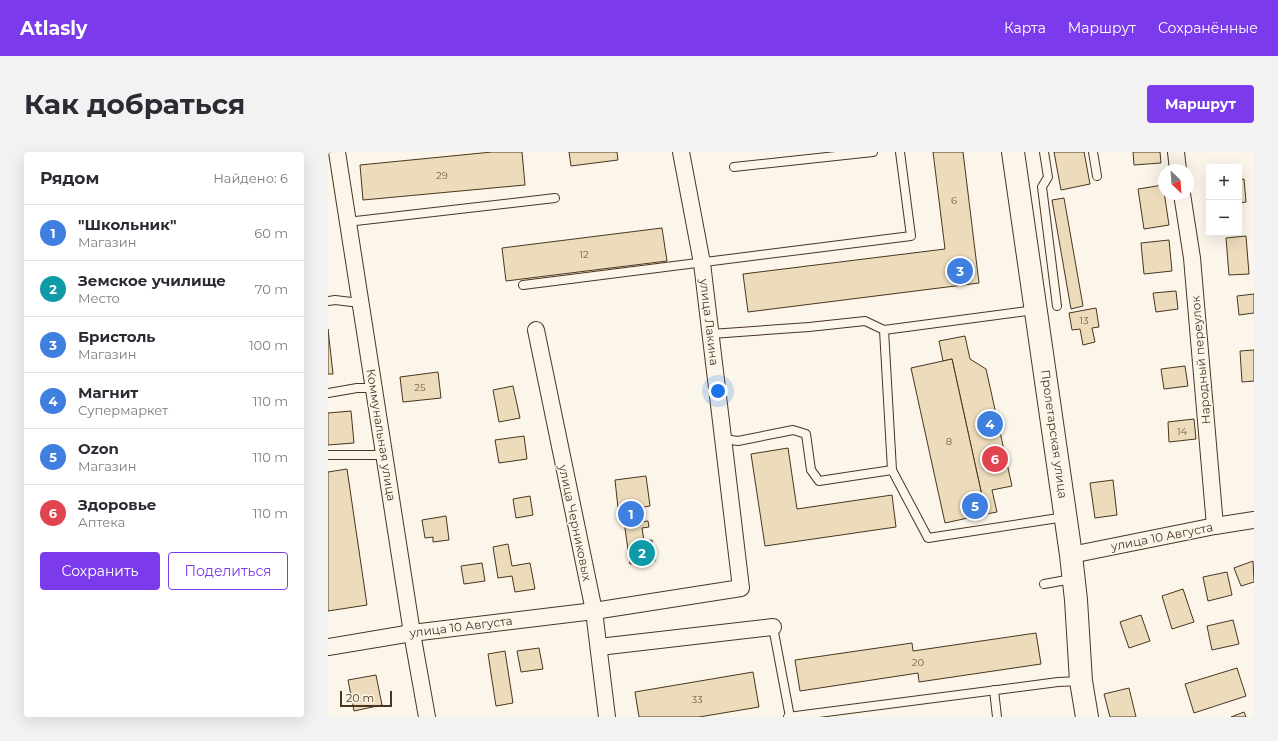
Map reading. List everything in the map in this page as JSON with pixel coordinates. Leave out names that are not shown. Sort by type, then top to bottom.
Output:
[{"type":"street","name":"Коммунальная улица","points":[[337,152],[412,633],[427,717]]},
{"type":"street","name":"улица Лакина","points":[[681,152],[702,263],[741,588]]},
{"type":"street","name":"Пролетарская улица","points":[[1013,152],[1047,308],[1066,517],[1074,579],[1081,681],[1087,717]]},
{"type":"street","points":[[1176,152],[1177,164]]},
{"type":"street","name":"Народный переулок","points":[[1183,200],[1192,258],[1215,526]]},
{"type":"street","name":"улица Черниковых","points":[[536,330],[594,611],[607,717]]},
{"type":"street","name":"улица 10 Августа","points":[[1071,555],[1215,526],[1254,520]]},
{"type":"street","name":"улица 10 Августа","points":[[328,647],[412,633],[594,611],[741,588]]},
{"type":"street","points":[[599,647],[773,627]]},
{"type":"lane","points":[[734,167],[873,152]]},
{"type":"lane","points":[[522,285],[911,236],[900,152]]},
{"type":"lane","points":[[711,334],[809,327],[865,321],[884,330],[1047,308],[1042,187],[1048,177],[1044,152]]},
{"type":"lane","points":[[1093,152],[1097,176]]},
{"type":"lane","points":[[347,222],[555,198]]},
{"type":"lane","points":[[328,301],[335,300],[360,303]]},
{"type":"lane","points":[[884,330],[892,470],[928,538],[1066,517]]},
{"type":"lane","points":[[328,393],[357,388],[373,388]]},
{"type":"lane","points":[[724,439],[738,441],[793,430],[806,434],[811,470],[819,482],[892,470]]},
{"type":"lane","points":[[328,455],[384,455]]},
{"type":"lane","points":[[1044,584],[1074,579]]},
{"type":"lane","points":[[773,627],[789,717],[1058,682],[1081,681]]},
{"type":"lane","points":[[994,690],[997,717]]},
{"type":"building","points":[[492,152],[522,152],[525,185],[363,200],[360,165]]},
{"type":"building","points":[[569,152],[617,152],[618,160],[571,166]]},
{"type":"building","points":[[933,152],[963,152],[979,283],[748,312],[743,274],[945,249]]},
{"type":"building","points":[[1054,152],[1084,152],[1090,184],[1061,190]]},
{"type":"building","points":[[1133,152],[1160,152],[1161,163],[1134,165]]},
{"type":"building","points":[[1242,179],[1244,179],[1246,202],[1242,203],[1242,200]]},
{"type":"building","points":[[1158,186],[1158,200],[1165,200],[1169,225],[1144,229],[1138,189]]},
{"type":"building","points":[[1064,198],[1083,306],[1071,309],[1052,200]]},
{"type":"building","points":[[662,228],[667,261],[506,281],[502,248]]},
{"type":"building","points":[[1246,236],[1249,274],[1229,275],[1226,238]]},
{"type":"building","points":[[1169,240],[1172,271],[1144,274],[1141,243]]},
{"type":"building","points":[[1176,291],[1178,309],[1156,312],[1153,293]]},
{"type":"building","points":[[1254,294],[1254,313],[1239,315],[1237,296]]},
{"type":"building","points":[[1096,308],[1099,327],[1092,328],[1095,342],[1083,345],[1080,329],[1072,330],[1069,313]]},
{"type":"building","points":[[328,329],[333,374],[328,374]]},
{"type":"building","points":[[965,336],[970,359],[986,369],[1012,486],[992,490],[997,512],[986,514],[952,359],[943,361],[939,341]]},
{"type":"building","points":[[1254,350],[1254,381],[1242,382],[1240,351]]},
{"type":"building","points":[[952,359],[986,514],[945,523],[911,368]]},
{"type":"building","points":[[1185,366],[1188,386],[1164,389],[1161,369]]},
{"type":"building","points":[[438,372],[441,398],[403,402],[400,377]]},
{"type":"building","points":[[513,386],[520,418],[499,422],[493,390]]},
{"type":"building","points":[[351,411],[354,443],[328,445],[328,413]]},
{"type":"building","points":[[1194,419],[1196,439],[1169,442],[1168,422]]},
{"type":"building","points":[[524,436],[527,459],[499,463],[495,440]]},
{"type":"building","points":[[788,448],[797,509],[892,495],[896,527],[765,546],[751,454]]},
{"type":"building","points":[[347,469],[367,605],[328,611],[328,472]]},
{"type":"building","points":[[646,476],[650,506],[638,508],[640,522],[648,521],[649,527],[642,528],[644,541],[652,540],[655,561],[630,564],[622,507],[618,508],[615,480]]},
{"type":"building","points":[[1113,480],[1117,515],[1095,518],[1090,483]]},
{"type":"building","points":[[530,496],[533,515],[516,518],[513,499]]},
{"type":"building","points":[[446,516],[449,540],[433,542],[433,537],[425,538],[422,520]]},
{"type":"building","points":[[508,544],[512,566],[530,563],[535,589],[515,592],[512,576],[498,578],[493,547]]},
{"type":"building","points":[[1253,561],[1254,582],[1241,586],[1234,568]]},
{"type":"building","points":[[482,563],[485,581],[464,584],[461,566]]},
{"type":"building","points":[[1227,572],[1232,595],[1208,601],[1203,577]]},
{"type":"building","points":[[1183,589],[1194,622],[1172,629],[1162,596]]},
{"type":"building","points":[[1141,615],[1150,641],[1129,648],[1120,622]]},
{"type":"building","points":[[1233,620],[1239,644],[1212,650],[1207,626]]},
{"type":"building","points":[[1036,633],[1041,664],[919,682],[918,673],[800,691],[795,660],[912,643],[913,651]]},
{"type":"building","points":[[539,648],[543,669],[521,672],[517,651]]},
{"type":"building","points":[[505,651],[513,703],[496,706],[488,654]]},
{"type":"building","points":[[1237,668],[1246,696],[1194,713],[1185,684]]},
{"type":"building","points":[[753,672],[759,707],[699,717],[639,717],[635,692]]},
{"type":"building","points":[[376,675],[382,705],[354,711],[348,680]]},
{"type":"building","points":[[1129,688],[1136,717],[1110,717],[1104,694]]},
{"type":"building","points":[[1244,712],[1246,717],[1231,717]]},
{"type":"place","name":"Бристоль","points":[[960,271]]},
{"type":"place","name":"Магнит","points":[[990,424]]},
{"type":"place","name":"Здоровье","points":[[995,459]]},
{"type":"place","name":"Ozon","points":[[975,506]]},
{"type":"place","name":"\"Школьник\"","points":[[631,514]]},
{"type":"place","name":"Земское училище","points":[[642,553]]}]
